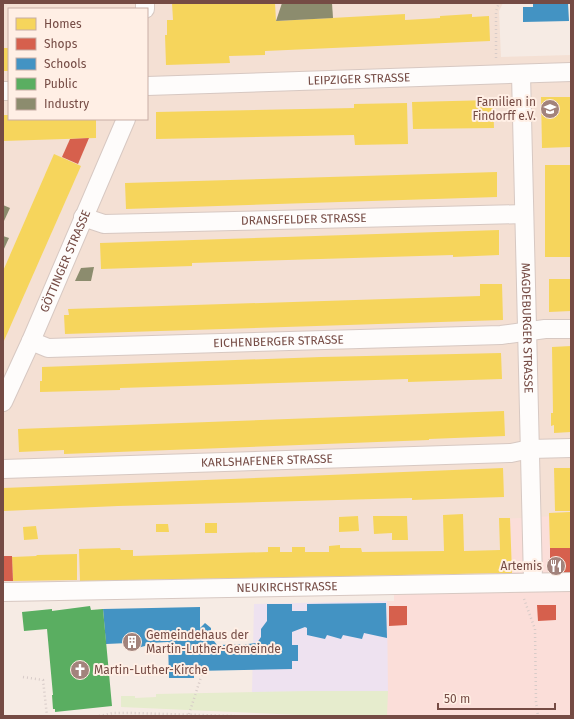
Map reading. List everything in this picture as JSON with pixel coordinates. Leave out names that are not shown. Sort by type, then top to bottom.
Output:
[{"type":"street","name":"LEIPZIGER STRASSE","points":[[148,86],[571,72]]},
{"type":"street","name":"MAGDEBURGER STRASSE","points":[[521,74],[533,581]]},
{"type":"street","name":"GÖTTINGER STRASSE","points":[[3,402],[31,341],[126,120]]},
{"type":"street","name":"DRANSFELDER STRASSE","points":[[83,217],[104,224],[524,214]]},
{"type":"street","name":"EICHENBERGER STRASSE","points":[[31,341],[48,348],[501,335],[545,329],[571,329]]},
{"type":"street","name":"KARLSHAFENER STRASSE","points":[[3,469],[511,453],[530,449],[571,448]]},
{"type":"street","name":"NEUKIRCHSTRASSE","points":[[6,592],[533,581],[571,582]]},
{"type":"path","points":[[495,75],[496,11],[499,3]]},
{"type":"path","points":[[530,615],[536,629],[536,702],[538,716]]},
{"type":"path","points":[[189,714],[203,671]]},
{"type":"path","points":[[23,677],[43,680],[47,716]]},
{"type":"path","points":[[99,716],[119,713],[235,716]]},
{"type":"shaded area","points":[[3,3],[503,3],[499,11],[501,57],[571,55],[571,583],[566,583],[568,516],[503,555],[394,558],[394,576],[3,583]]},
{"type":"shaded area","points":[[568,515],[566,583],[571,583],[571,716],[387,716],[387,601],[394,601],[394,558],[502,555],[502,519]]},
{"type":"shaded area","points":[[387,601],[388,691],[252,692],[254,604]]},
{"type":"green space","points":[[388,691],[387,716],[324,716],[121,707],[121,696],[135,696],[135,698],[156,697],[156,694]]},
{"type":"building: Homes","points":[[172,3],[275,3],[276,21],[405,14],[405,20],[472,14],[472,17],[489,16],[490,41],[265,51],[265,55],[229,56],[230,63],[166,65],[165,35],[167,35],[167,20],[173,20]]},
{"type":"building: Homes","points":[[3,48],[8,48],[8,71],[3,71]]},
{"type":"building: Homes","points":[[541,97],[571,97],[571,147],[542,148]]},
{"type":"building: Homes","points":[[493,100],[494,128],[413,129],[412,102]]},
{"type":"building: Homes","points":[[407,103],[408,144],[355,145],[354,135],[156,139],[156,112],[354,108],[354,104]]},
{"type":"building: Homes","points":[[3,115],[8,115],[8,120],[96,120],[96,138],[3,141]]},
{"type":"building: Homes","points":[[54,154],[81,166],[3,343],[3,271]]},
{"type":"building: Homes","points":[[545,165],[571,165],[571,257],[545,257]]},
{"type":"building: Homes","points":[[497,172],[497,197],[126,209],[125,183]]},
{"type":"building: Homes","points":[[499,230],[499,255],[192,263],[192,266],[101,269],[100,243]]},
{"type":"building: Homes","points":[[549,279],[571,279],[571,311],[549,312]]},
{"type":"building: Homes","points":[[480,284],[502,284],[503,320],[65,334],[64,315],[69,315],[68,309],[480,296]]},
{"type":"building: Homes","points":[[571,346],[571,432],[554,433],[554,425],[551,426],[551,413],[553,413],[552,347]]},
{"type":"building: Homes","points":[[501,353],[502,379],[408,382],[408,379],[40,392],[42,367],[321,357]]},
{"type":"building: Homes","points":[[504,411],[505,436],[64,454],[64,450],[19,452],[18,429]]},
{"type":"building: Homes","points":[[503,468],[504,497],[118,506],[4,511],[3,488]]},
{"type":"building: Homes","points":[[554,468],[571,468],[571,511],[555,511]]},
{"type":"building: Homes","points":[[570,512],[570,548],[550,548],[549,513]]},
{"type":"building: Homes","points":[[463,514],[464,551],[500,550],[499,518],[510,518],[512,573],[80,581],[79,549],[120,548],[121,550],[133,550],[133,556],[268,552],[268,547],[280,547],[280,552],[292,552],[292,547],[305,547],[305,552],[329,552],[329,546],[340,545],[340,548],[361,548],[362,552],[444,551],[443,515]]},
{"type":"building: Homes","points":[[358,516],[359,531],[339,532],[339,517]]},
{"type":"building: Homes","points":[[373,516],[407,516],[408,540],[392,540],[392,533],[374,534]]},
{"type":"building: Homes","points":[[205,523],[217,523],[217,533],[205,533]]},
{"type":"building: Homes","points":[[156,524],[168,524],[169,532],[156,532]]},
{"type":"building: Homes","points":[[36,526],[38,539],[24,540],[23,527]]},
{"type":"building: Homes","points":[[77,554],[77,580],[13,581],[12,557]]},
{"type":"building: Shops","points":[[89,138],[78,164],[62,157],[70,139]]},
{"type":"building: Shops","points":[[550,548],[570,548],[571,573],[550,573]]},
{"type":"building: Shops","points":[[3,556],[12,556],[13,581],[3,581]]},
{"type":"building: Shops","points":[[537,605],[556,605],[556,620],[538,621]]},
{"type":"building: Shops","points":[[389,606],[407,606],[407,625],[389,626]]},
{"type":"building: Schools","points":[[533,3],[568,3],[569,21],[523,22],[523,7],[533,7]]},
{"type":"building: Schools","points":[[386,603],[387,638],[364,633],[362,639],[343,635],[341,639],[327,635],[325,639],[307,635],[307,628],[305,627],[292,632],[292,645],[298,645],[298,661],[292,661],[292,669],[194,671],[194,678],[169,678],[168,642],[148,643],[145,646],[137,648],[128,643],[106,644],[103,609],[200,607],[200,628],[205,623],[211,628],[211,637],[217,645],[257,643],[261,637],[261,629],[267,621],[267,604],[292,604],[292,611],[307,611],[307,604]]},
{"type":"building: Public","name":"Martin-Luther-Kirche","points":[[90,606],[91,610],[103,609],[112,706],[55,712],[55,709],[53,709],[47,629],[24,631],[22,612],[52,609],[52,611]]},
{"type":"building: Industry","points":[[282,3],[332,3],[333,18],[276,21]]},
{"type":"building: Industry","points":[[3,205],[10,208],[4,221],[3,220]]},
{"type":"building: Industry","points":[[3,236],[9,238],[3,251]]},
{"type":"building: Industry","points":[[94,267],[91,281],[75,281],[81,268]]},
{"type":"place","name":"Familien in Findorff e.V.","points":[[550,109]]},
{"type":"place","name":"Artemis","points":[[556,566]]},
{"type":"place","name":"Gemeindehaus der Martin-Luther-Gemeinde","points":[[132,642]]},
{"type":"place","name":"Martin-Luther-Kirche","points":[[80,670]]}]
